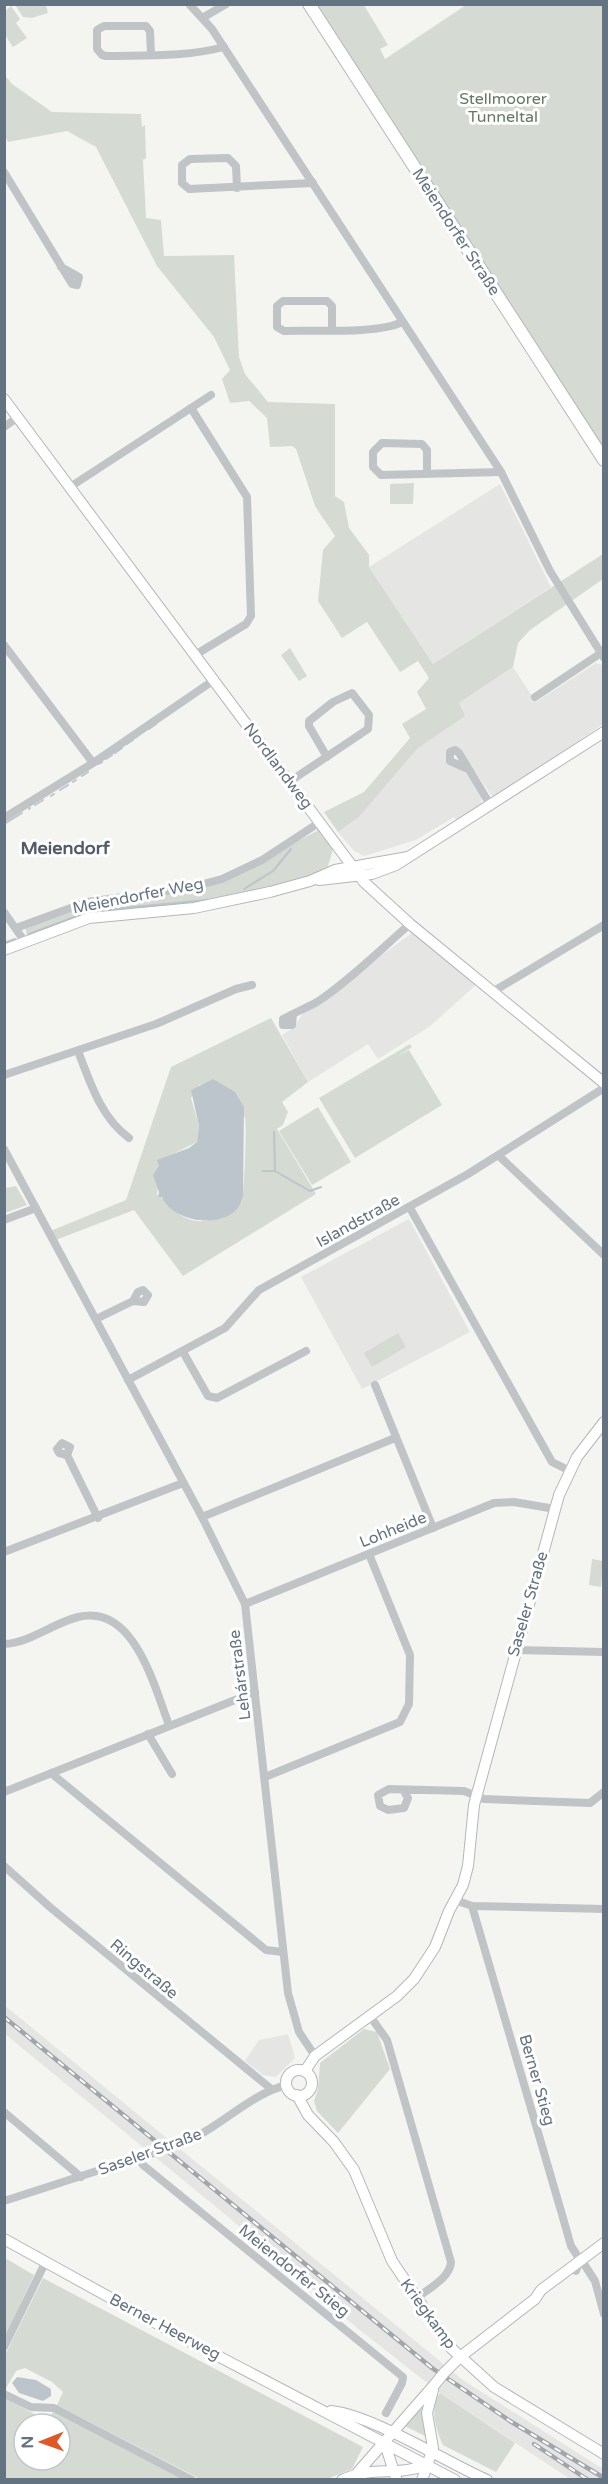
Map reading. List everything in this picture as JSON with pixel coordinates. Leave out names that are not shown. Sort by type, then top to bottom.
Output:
[{"type":"main road","name":"Meiendorfer Straße","points":[[309,4],[603,460]]},
{"type":"street","points":[[189,4],[204,17],[501,472],[550,571],[602,655],[535,697]]},
{"type":"street","points":[[204,17],[226,4]]},
{"type":"street","points":[[151,55],[150,31],[146,26],[104,26],[98,30],[97,50],[102,56],[151,55],[201,53],[224,47]]},
{"type":"street","points":[[237,188],[236,166],[228,158],[190,159],[182,165],[182,183],[189,189],[237,188],[313,183]]},
{"type":"street","points":[[4,172],[61,267]]},
{"type":"street","points":[[332,329],[332,306],[327,301],[283,301],[277,306],[276,323],[281,330],[332,329],[393,327],[402,322]]},
{"type":"street","points":[[70,487],[211,396]]},
{"type":"street","name":"Nordlandweg","points":[[4,399],[355,872],[410,924],[603,1083]]},
{"type":"street","points":[[191,408],[247,497],[251,616],[246,624],[195,654]]},
{"type":"street","points":[[4,427],[18,417]]},
{"type":"street","points":[[427,473],[427,450],[423,444],[382,444],[373,452],[373,467],[377,474],[501,472]]},
{"type":"street","points":[[4,645],[93,763]]},
{"type":"street","points":[[4,818],[93,763],[214,680]]},
{"type":"street","points":[[290,782],[364,733],[371,723],[369,715],[352,693],[333,702],[309,721],[309,726],[327,757]]},
{"type":"street","name":"Meiendorfer Weg","points":[[4,950],[88,918],[194,908],[355,872],[380,872],[491,806],[603,732]]},
{"type":"street","points":[[468,769],[491,806]]},
{"type":"street","name":"Meiendorfer Weg","points":[[16,928],[87,902],[144,895],[222,879],[262,860],[320,822]]},
{"type":"street","points":[[4,912],[25,942]]},
{"type":"street","points":[[293,1014],[317,1001],[410,924]]},
{"type":"street","points":[[494,991],[603,925]]},
{"type":"street","points":[[4,1075],[156,1024],[236,989],[252,985]]},
{"type":"street","points":[[78,1051],[102,1107],[116,1128],[129,1138]]},
{"type":"street","name":"Islandstraße","points":[[129,1380],[225,1328],[259,1290],[410,1208],[499,1156],[603,1088]]},
{"type":"street","name":"Lehárstraße","points":[[4,1149],[202,1517],[245,1604],[288,1993],[294,2019],[315,2056]]},
{"type":"street","points":[[499,1156],[603,1255]]},
{"type":"street","points":[[4,1220],[36,1208]]},
{"type":"street","points":[[410,1208],[552,1462],[570,1471]]},
{"type":"street","points":[[96,1320],[133,1301]]},
{"type":"street","points":[[183,1352],[208,1395],[218,1398],[306,1351]]},
{"type":"street","points":[[375,1385],[433,1528]]},
{"type":"street","name":"Saseler Straße","points":[[4,2201],[181,2144],[217,2126],[270,2088],[287,2085],[291,2073],[305,2072],[315,2056],[397,1996],[421,1971],[435,1947],[467,1871],[470,1827],[477,1796],[555,1509],[570,1471],[603,1422]]},
{"type":"street","points":[[202,1517],[395,1438]]},
{"type":"street","points":[[67,1455],[98,1518]]},
{"type":"street","points":[[5,1550],[98,1518],[183,1483]]},
{"type":"street","name":"Lohheide","points":[[245,1604],[494,1503],[514,1502],[555,1509]]},
{"type":"street","points":[[265,1777],[400,1722],[409,1704],[410,1655],[369,1554]]},
{"type":"street","points":[[4,1644],[79,1617],[98,1616],[119,1626],[136,1643],[169,1725]]},
{"type":"street","points":[[516,1650],[603,1652]]},
{"type":"street","points":[[4,1792],[255,1692]]},
{"type":"street","points":[[148,1734],[172,1774]]},
{"type":"street","points":[[51,1773],[266,1950],[283,1952]]},
{"type":"street","points":[[403,1790],[464,1791],[484,1799],[590,1803],[603,1792]]},
{"type":"street","name":"Ringstraße","points":[[4,1866],[51,1908],[270,2088]]},
{"type":"street","points":[[455,1900],[472,1906],[603,1909]]},
{"type":"street","name":"Berner Stieg","points":[[472,1906],[572,2246],[580,2265],[596,2281],[603,2314]]},
{"type":"street","points":[[370,2016],[387,2040],[452,2262],[451,2270],[446,2276],[417,2298]]},
{"type":"street","points":[[287,2085],[290,2092],[302,2094],[312,2082],[305,2072]]},
{"type":"street","name":"Kriegkamp","points":[[302,2094],[314,2120],[354,2170],[392,2261],[460,2357],[494,2386],[603,2454]]},
{"type":"street","points":[[4,2112],[81,2177]]},
{"type":"street","name":"Meiendorfer Stieg","points":[[142,2157],[143,2165],[403,2377],[386,2414]]},
{"type":"street","name":"Berner Heerweg","points":[[4,2239],[45,2263],[455,2480]]},
{"type":"street","points":[[580,2265],[603,2243]]},
{"type":"street","points":[[342,2480],[358,2472],[385,2444],[460,2357],[535,2299],[541,2290],[603,2249]]},
{"type":"street","points":[[4,2347],[45,2263]]},
{"type":"street","points":[[422,2480],[434,2445],[427,2407],[435,2384]]},
{"type":"street","points":[[4,2394],[32,2407],[54,2408],[192,2480]]},
{"type":"street","name":"Berner Heerweg","points":[[327,2411],[355,2417],[393,2433],[487,2480]]},
{"type":"street","points":[[385,2444],[396,2476]]},
{"type":"street","points":[[358,2472],[396,2476],[427,2465]]},
{"type":"shaded area","points":[[500,484],[551,587],[433,664],[369,567]]},
{"type":"shaded area","points":[[596,663],[603,665],[603,724],[521,781],[518,780],[504,789],[504,792],[498,796],[491,795],[460,750],[446,758],[448,763],[469,774],[482,798],[481,805],[472,813],[470,811],[457,820],[454,817],[416,840],[364,856],[354,851],[338,832],[359,817],[413,754],[416,743],[457,704],[513,667],[536,702]]},
{"type":"shaded area","points":[[412,933],[477,984],[429,1027],[378,1059],[368,1044],[308,1082],[282,1035],[293,1028],[304,1012]]},
{"type":"shaded area","points":[[213,1079],[235,1092],[244,1107],[243,1196],[238,1207],[230,1215],[218,1219],[191,1219],[179,1214],[169,1207],[162,1197],[158,1197],[159,1192],[153,1175],[159,1166],[157,1160],[189,1148],[197,1142],[199,1126],[191,1090]]},
{"type":"shaded area","points":[[409,1219],[470,1332],[362,1389],[301,1277]]},
{"type":"shaded area","points":[[4,2005],[463,2380],[603,2469],[603,2479],[570,2479],[440,2393],[356,2327],[227,2216],[5,2034]]},
{"type":"shaded area","points":[[288,2034],[295,2058],[276,2077],[263,2075],[245,2061],[259,2040]]},
{"type":"shaded area","points":[[17,2377],[36,2380],[51,2389],[51,2396],[43,2401],[19,2393],[12,2383]]},
{"type":"green space","points":[[15,5],[46,5],[48,13],[32,18],[23,17]]},
{"type":"green space","name":"Stellmoorer Tunneltal","points":[[316,5],[364,5],[388,45],[380,49],[385,59],[466,5],[603,5],[603,449]]},
{"type":"green space","points":[[11,6],[20,19],[16,23],[27,38],[13,47],[5,35],[5,11]]},
{"type":"green space","points":[[4,74],[12,84],[52,112],[141,114],[142,127],[145,125],[146,158],[143,160],[146,218],[161,220],[164,256],[234,255],[239,357],[245,374],[268,402],[335,404],[335,496],[344,502],[349,528],[369,555],[369,567],[433,664],[603,554],[603,579],[530,630],[518,643],[513,667],[459,703],[465,716],[418,748],[359,817],[338,832],[324,812],[364,792],[410,738],[402,724],[426,709],[417,692],[429,678],[418,661],[400,672],[367,622],[342,638],[318,601],[323,550],[335,536],[315,506],[296,449],[292,446],[270,447],[267,418],[249,401],[230,403],[222,379],[230,370],[214,337],[157,266],[96,147],[67,131],[8,142],[5,136]]},
{"type":"green space","points":[[414,483],[413,504],[390,504],[390,484]]},
{"type":"green space","points":[[290,648],[307,676],[299,681],[281,655]]},
{"type":"green space","points":[[317,826],[334,846],[327,869],[292,883],[192,905],[116,910],[27,936],[25,926],[91,904],[181,893],[212,885],[317,831]]},
{"type":"green space","points":[[271,1018],[308,1082],[282,1102],[288,1112],[283,1125],[277,1129],[316,1194],[183,1276],[134,1210],[53,1241],[48,1232],[126,1200],[171,1067]],"holes":[[[211,1082],[222,1086],[231,1096],[245,1118],[242,1202],[220,1216],[196,1221],[179,1214],[157,1195],[161,1160],[197,1142],[199,1126],[191,1098],[199,1085]]]},
{"type":"green space","points":[[410,1044],[412,1047],[397,1057],[409,1050],[442,1105],[355,1158],[319,1098]]},
{"type":"green space","points":[[318,1107],[351,1162],[312,1185],[279,1131]]},
{"type":"green space","points":[[16,1186],[27,1205],[5,1213],[5,1188]]},
{"type":"green space","points":[[398,1333],[406,1347],[372,1367],[364,1353]]},
{"type":"green space","points":[[592,1559],[603,1561],[601,1587],[589,1585]]},
{"type":"green space","points":[[364,2029],[377,2032],[390,2069],[338,2133],[317,2111],[314,2101],[318,2089],[320,2063]]},
{"type":"green space","points":[[5,2258],[34,2275],[5,2337]]},
{"type":"green space","points":[[43,2278],[363,2447],[352,2469],[327,2479],[200,2479],[57,2405],[63,2392],[52,2382],[25,2368],[16,2371],[5,2390],[5,2355]]},
{"type":"green space","points":[[440,2393],[515,2443],[496,2472],[443,2445],[436,2426],[434,2411]]},
{"type":"green space","points":[[4,2398],[31,2412],[12,2412],[12,2472],[72,2472],[72,2422],[182,2479],[5,2479]]},
{"type":"green space","points":[[420,2408],[422,2411],[427,2437],[405,2426]]},
{"type":"waterway","points":[[149,729],[156,724]]},
{"type":"waterway","points":[[127,744],[133,740]]},
{"type":"waterway","points":[[115,753],[122,748]]},
{"type":"waterway","points":[[106,759],[112,755]]},
{"type":"waterway","points":[[98,764],[102,762]]},
{"type":"waterway","points":[[82,776],[88,772]]},
{"type":"waterway","points":[[60,790],[68,785]]},
{"type":"waterway","points":[[35,805],[43,800]]},
{"type":"waterway","points":[[4,824],[22,813]]},
{"type":"waterway","points":[[244,889],[273,871],[291,849]]},
{"type":"waterway","points":[[29,934],[90,911],[208,900]]},
{"type":"waterway","points":[[4,943],[15,939]]},
{"type":"waterway","points":[[263,1171],[275,1171],[274,1132]]},
{"type":"waterway","points":[[275,1171],[310,1191],[321,1187]]},
{"type":"railway","points":[[4,2017],[432,2368],[510,2421],[604,2478]]},
{"type":"railway","points":[[534,2444],[588,2480]]},
{"type":"district","name":"Meiendorf","points":[[65,848]]}]
